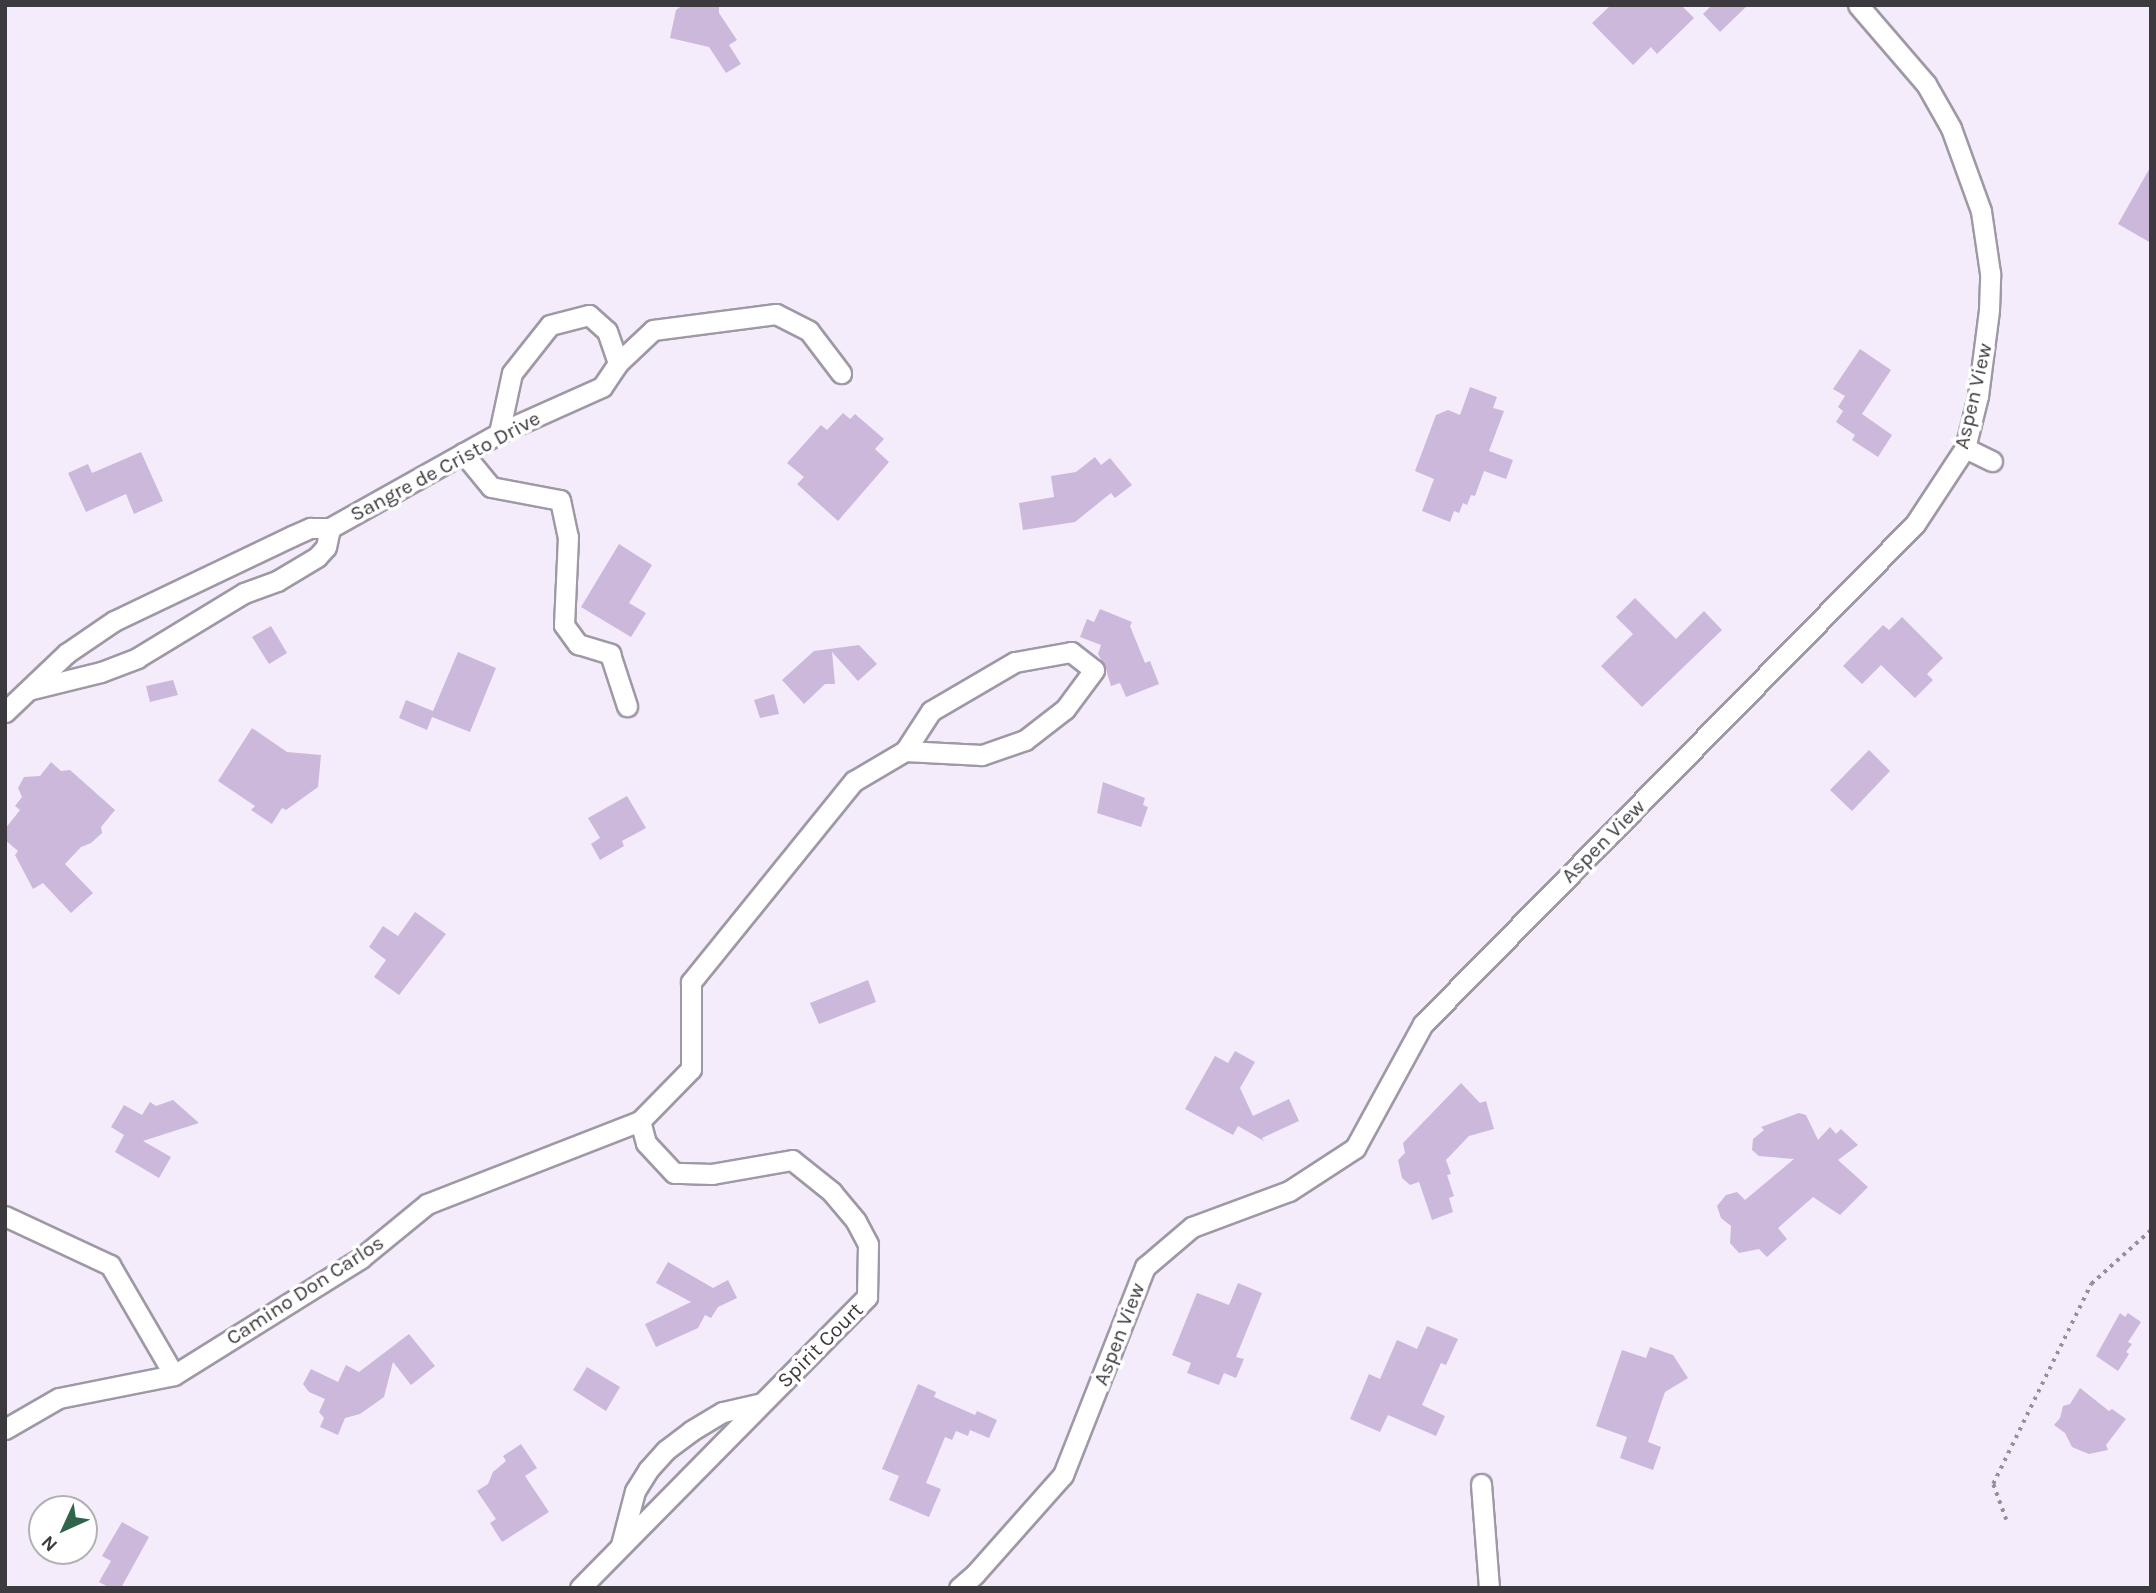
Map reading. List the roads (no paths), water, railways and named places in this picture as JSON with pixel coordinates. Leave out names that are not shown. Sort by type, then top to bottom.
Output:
[{"type":"street","name":"Aspen View","points":[[959,1588],[975,1574],[1063,1475],[1145,1267],[1192,1227],[1289,1191],[1355,1148],[1423,1024],[1915,524],[1965,448],[1978,396],[1989,310],[1990,273],[1981,211],[1951,128],[1926,84],[1858,5]]},
{"type":"street","name":"Sangre de Cristo Drive","points":[[5,712],[67,653],[114,621],[310,528],[330,528],[499,432],[602,387],[618,363],[653,330],[776,314],[809,331],[841,373]]},
{"type":"street","points":[[499,432],[512,373],[550,325],[589,315],[607,331],[618,363]]},
{"type":"street","points":[[1965,448],[1992,461]]},
{"type":"street","points":[[463,453],[491,487],[560,500],[568,537],[564,625],[578,644],[610,654],[627,706]]},
{"type":"street","name":"Sangre de Cristo Drive","points":[[31,689],[101,672],[138,658],[234,598],[277,581],[317,557],[326,547],[330,528]]},
{"type":"street","points":[[640,1121],[691,1069],[691,982],[854,780],[905,751],[931,711],[1015,662],[1071,652],[1094,670],[1065,709],[1025,740],[982,755],[905,751]]},
{"type":"street","name":"Camino Don Carlos","points":[[5,1429],[59,1398],[174,1375],[361,1258],[427,1204],[640,1121]]},
{"type":"street","name":"Spirit Court","points":[[579,1588],[867,1297],[869,1244],[856,1220],[832,1192],[792,1160],[712,1174],[674,1173],[646,1143],[640,1121]]},
{"type":"street","points":[[5,1216],[110,1265],[174,1375]]},
{"type":"street","name":"Spirit Court","points":[[620,1546],[635,1491],[648,1470],[666,1450],[723,1412],[762,1403]]},
{"type":"street","points":[[1481,1484],[1489,1588]]}]
